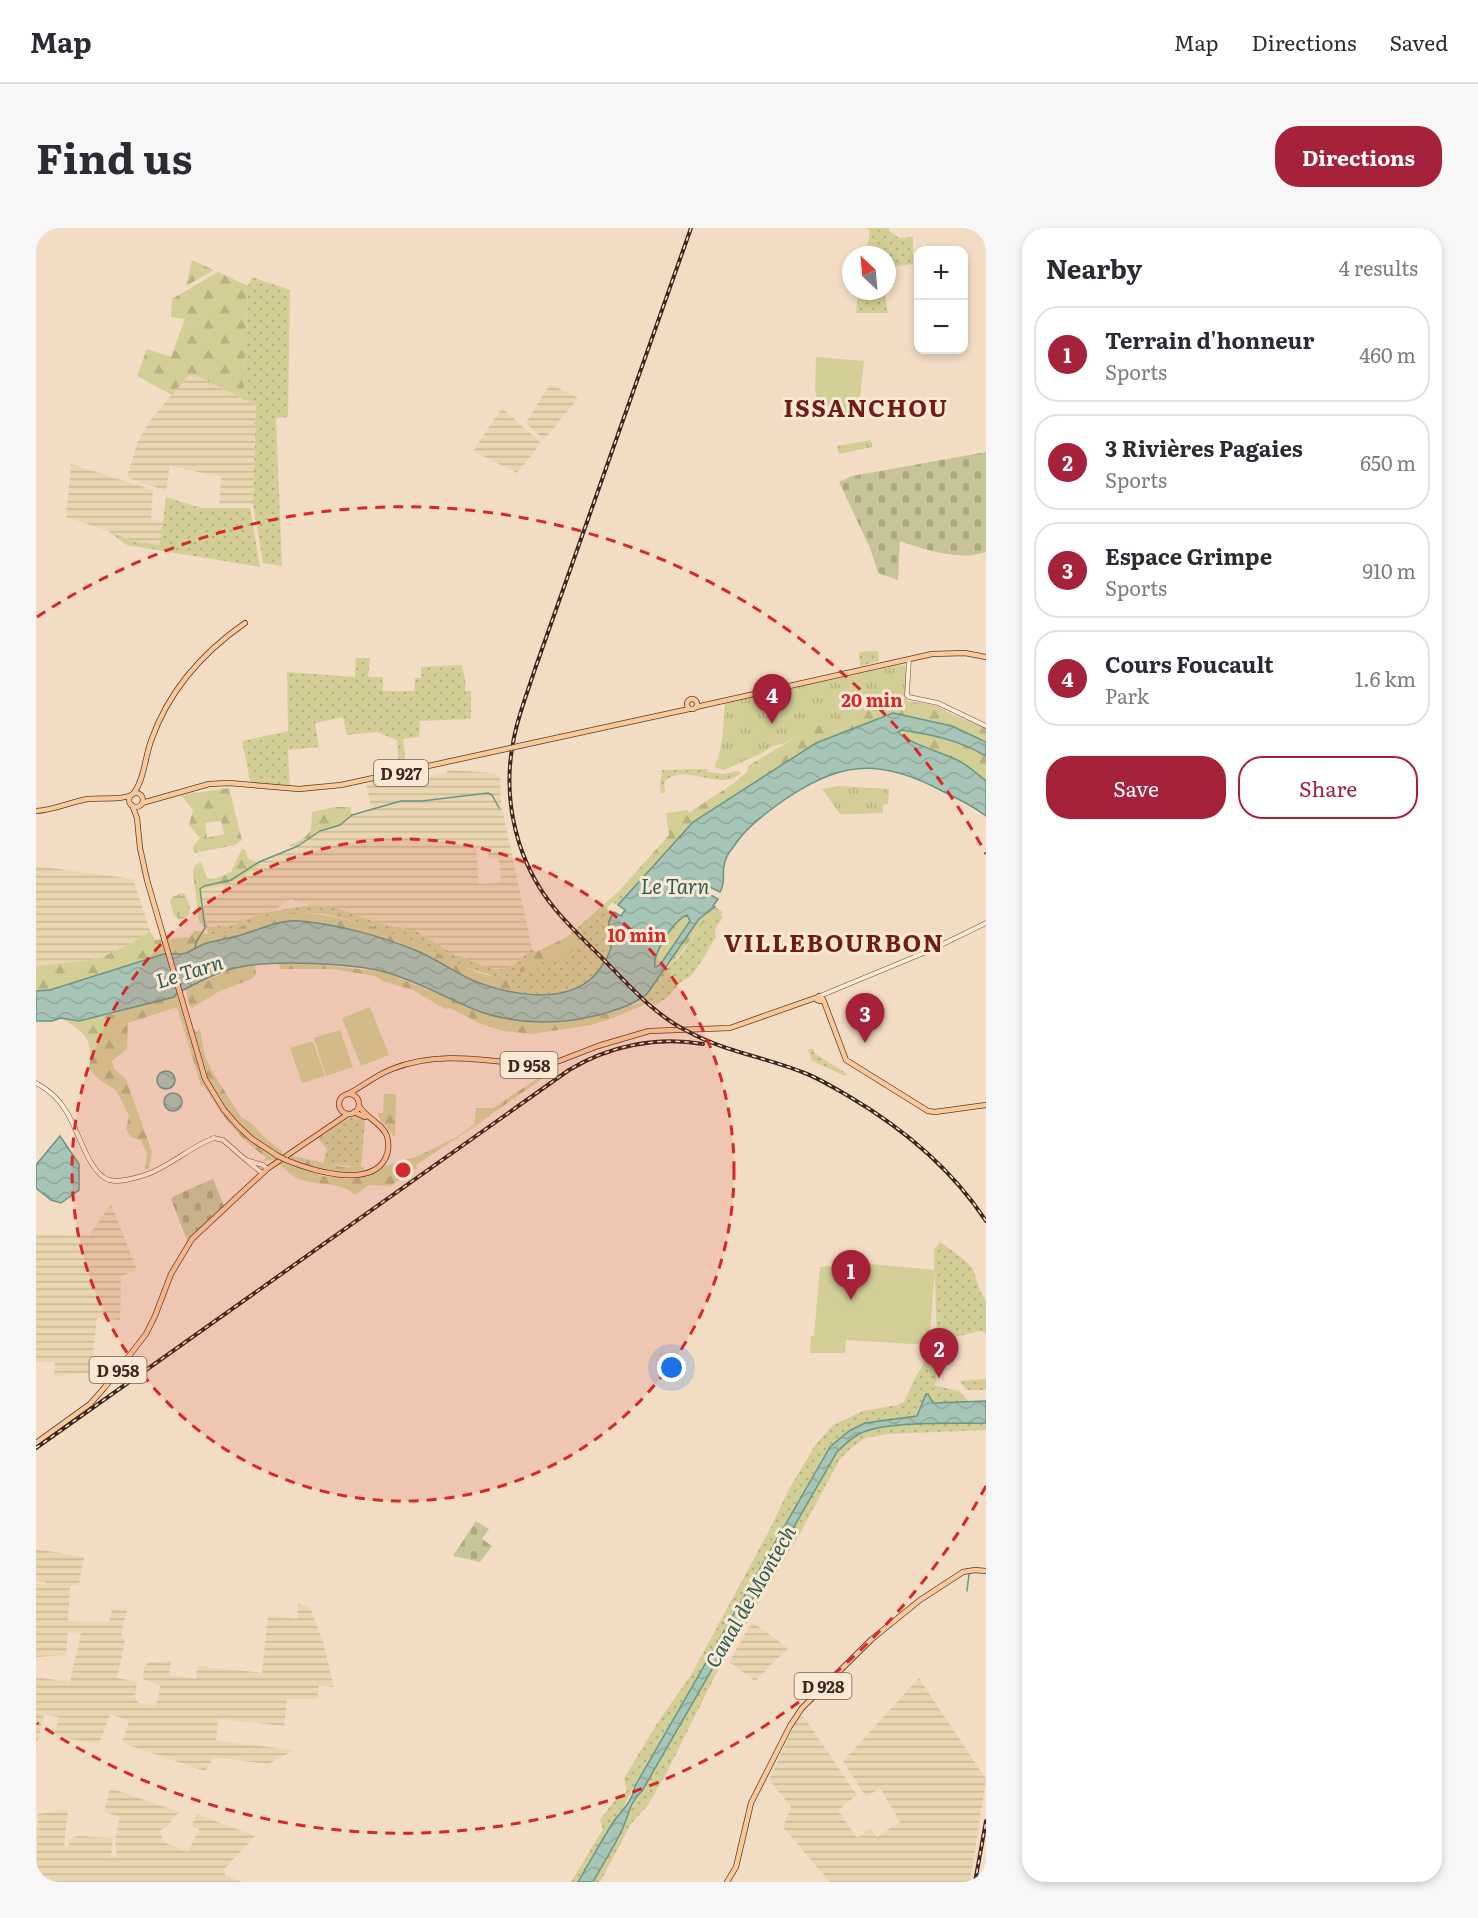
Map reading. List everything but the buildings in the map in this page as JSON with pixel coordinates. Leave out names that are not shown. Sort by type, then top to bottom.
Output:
[{"type":"main road","points":[[137,818],[143,798],[140,794],[140,782],[153,734],[179,686],[213,648],[245,623]]},
{"type":"main road","points":[[696,705],[690,699],[688,707],[723,702],[940,653],[986,657]]},
{"type":"main road","points":[[909,659],[907,695],[909,697],[938,704],[986,726]]},
{"type":"main road","name":"D 927","points":[[142,803],[209,784],[228,783],[295,789],[334,786],[681,711],[688,707]]},
{"type":"main road","points":[[140,782],[130,798],[137,818],[142,861],[184,1011],[213,1094],[238,1126],[278,1156],[327,1173],[355,1175],[367,1173],[380,1166],[388,1149],[384,1131],[359,1106],[357,1099],[364,1083]]},
{"type":"main road","points":[[36,811],[50,810],[89,799],[140,794]]},
{"type":"main road","name":"D 927","points":[[140,794],[155,798]]},
{"type":"main road","points":[[117,798],[138,806],[142,803]]},
{"type":"main road","name":"D 958","points":[[348,1094],[391,1069],[424,1059],[457,1057],[543,1065],[558,1062],[591,1048],[630,1036],[659,1030],[730,1028],[804,1001],[821,998],[931,951],[986,923]]},
{"type":"main road","points":[[821,998],[846,1060],[930,1112],[986,1105]]},
{"type":"main road","points":[[36,1083],[60,1102],[70,1116],[93,1165],[101,1175],[109,1180],[122,1180],[153,1172],[217,1137],[227,1142],[261,1173]]},
{"type":"main road","points":[[333,1125],[338,1118],[340,1098],[348,1094],[357,1099]]},
{"type":"main road","points":[[339,1109],[348,1114],[354,1112],[359,1106]]},
{"type":"main road","points":[[354,1112],[378,1128],[386,1144],[385,1153],[378,1164],[355,1175]]},
{"type":"main road","name":"D 958","points":[[36,1443],[90,1404],[146,1334],[171,1274],[189,1244],[261,1173],[348,1114]]},
{"type":"main road","points":[[246,1160],[263,1165],[267,1169]]},
{"type":"main road","name":"D 928","points":[[727,1882],[736,1867],[752,1803],[790,1726],[802,1708],[872,1639],[920,1600],[963,1572],[986,1571]]},
{"type":"shaded area","points":[[191,373],[256,406],[253,504],[219,504],[221,477],[170,466],[166,491],[127,477],[138,441],[152,418]]},
{"type":"shaded area","points":[[550,384],[578,398],[544,440],[526,423]]},
{"type":"shaded area","points":[[502,408],[541,443],[517,473],[473,451]]},
{"type":"shaded area","points":[[71,464],[153,490],[151,519],[164,521],[161,545],[136,542],[66,517]]},
{"type":"shaded area","points":[[448,770],[494,773],[500,777],[501,803],[532,949],[508,968],[495,970],[453,954],[418,932],[375,922],[337,908],[310,905],[290,899],[275,910],[234,925],[207,927],[200,889],[234,882],[259,862],[298,846],[320,831],[340,825],[352,815],[372,810],[366,784],[420,772],[423,778],[446,773]],"holes":[[[488,847],[489,859],[499,859],[501,882],[479,884],[476,848]]]},
{"type":"shaded area","points":[[36,866],[133,879],[150,931],[128,945],[98,959],[36,966]]},
{"type":"shaded area","points":[[111,1204],[137,1270],[121,1276],[120,1320],[97,1318],[91,1373],[54,1376],[55,1362],[36,1362],[36,1234],[89,1236]]},
{"type":"shaded area","points":[[36,1549],[84,1557],[79,1585],[70,1585],[68,1621],[109,1622],[112,1609],[127,1610],[121,1636],[125,1642],[117,1678],[137,1682],[135,1698],[139,1703],[156,1706],[160,1686],[143,1679],[144,1667],[148,1662],[171,1661],[169,1675],[196,1679],[197,1666],[262,1673],[268,1616],[297,1619],[298,1604],[310,1607],[323,1642],[334,1687],[319,1685],[317,1699],[287,1699],[284,1726],[218,1719],[216,1741],[295,1750],[268,1764],[214,1757],[205,1771],[122,1743],[129,1721],[110,1714],[99,1744],[54,1736],[59,1717],[44,1715],[36,1747],[36,1677],[70,1682],[81,1633],[68,1632],[66,1655],[36,1657],[36,1584],[46,1586],[46,1582],[36,1581]]},
{"type":"shaded area","points":[[752,1622],[788,1648],[755,1681],[729,1662]]},
{"type":"shaded area","points":[[919,1678],[986,1779],[970,1882],[830,1882],[783,1827],[791,1807],[769,1780],[798,1717],[804,1717],[857,1795],[838,1810],[857,1838],[870,1829],[877,1837],[900,1822],[880,1788],[866,1797],[843,1761]]},
{"type":"shaded area","points":[[110,1788],[179,1812],[166,1827],[159,1831],[165,1843],[188,1852],[199,1829],[191,1826],[197,1814],[255,1836],[224,1869],[225,1875],[242,1882],[36,1882],[38,1814],[68,1810],[64,1846],[68,1848],[70,1840],[78,1836],[113,1838],[111,1857],[117,1857],[115,1840],[120,1817],[104,1812]]},
{"type":"green space","points":[[865,228],[889,228],[889,231],[899,238],[913,237],[913,264],[896,266],[896,246],[867,246],[870,230]]},
{"type":"green space","points":[[192,260],[214,270],[186,286]]},
{"type":"green space","points":[[218,272],[248,286],[243,399],[191,373],[172,395],[137,376],[147,349],[171,357],[185,319],[171,317],[172,299]]},
{"type":"green space","points":[[252,277],[290,290],[288,417],[276,418],[282,566],[263,563],[253,504],[256,406],[243,399],[248,286]]},
{"type":"green space","points":[[857,300],[886,300],[888,313],[856,313]]},
{"type":"green space","points":[[816,357],[864,361],[858,414],[828,410],[828,406],[819,408],[815,389]]},
{"type":"green space","points":[[871,440],[872,447],[839,454],[837,446]]},
{"type":"green space","points":[[986,452],[986,552],[954,555],[931,551],[900,541],[898,580],[878,573],[870,548],[839,482],[852,476]]},
{"type":"green space","points":[[166,497],[201,508],[250,508],[260,567],[127,545],[108,531],[136,542],[160,545]]},
{"type":"green space","points":[[878,651],[879,661],[860,666],[859,652]]},
{"type":"green space","points":[[356,658],[370,658],[368,677],[383,677],[383,691],[414,691],[415,678],[421,678],[421,667],[462,665],[465,691],[471,691],[471,719],[420,721],[419,737],[403,739],[406,767],[399,768],[397,740],[377,732],[347,735],[343,717],[315,723],[319,747],[288,750],[290,789],[251,785],[242,741],[288,731],[287,672],[355,677]]},
{"type":"green space","points":[[905,665],[907,668],[907,702],[876,704],[840,716],[724,770],[714,767],[721,744],[725,703]]},
{"type":"green space","points":[[908,701],[938,706],[986,728],[986,742],[952,726],[893,713],[816,743],[693,822],[624,897],[619,891],[669,835],[666,813],[688,810],[689,813],[740,778],[747,772],[748,766],[803,733],[840,716],[876,704]]},
{"type":"green space","points":[[900,730],[942,737],[964,744],[986,756],[986,781],[961,762],[900,735],[898,732]]},
{"type":"green space","points":[[707,769],[708,772],[723,774],[739,771],[741,773],[723,780],[692,775],[672,776],[664,782],[665,792],[661,794],[662,770]]},
{"type":"green space","points":[[838,786],[889,789],[888,804],[883,805],[883,813],[840,814],[822,789]]},
{"type":"green space","points":[[229,788],[242,840],[235,845],[195,853],[193,846],[200,838],[189,825],[193,810],[181,795]],"holes":[[[221,821],[224,834],[207,838],[205,823]]]},
{"type":"green space","points":[[334,807],[350,807],[352,815],[340,825],[320,831],[298,846],[288,846],[303,839],[311,830],[312,812]]},
{"type":"green space","points":[[242,849],[246,850],[249,859],[261,864],[234,882],[200,889],[207,927],[205,928],[199,921],[193,872],[195,865],[201,862],[207,878],[214,879],[231,872]]},
{"type":"green space","points":[[619,891],[624,897],[618,905],[612,902],[607,909],[613,914],[609,924],[612,943],[604,962],[597,974],[587,982],[564,992],[539,994],[513,992],[507,976],[498,977],[467,968],[353,921],[326,914],[298,912],[267,916],[233,932],[208,935],[207,927],[234,925],[263,913],[310,905],[337,908],[375,922],[418,932],[453,954],[495,970],[508,968],[532,949],[536,952],[564,940]]},
{"type":"green space","points":[[185,894],[190,907],[190,914],[179,919],[174,915],[170,901],[172,897]]},
{"type":"green space","points":[[715,907],[723,912],[721,915],[723,918],[716,929],[716,937],[693,974],[682,981],[663,1001],[654,1005],[649,1001],[641,1006],[642,1002],[638,1002],[665,968],[680,956],[698,929],[713,915]]},
{"type":"green space","points":[[713,909],[713,915],[699,928],[672,963],[664,969],[699,919]]},
{"type":"green space","points":[[298,912],[357,922],[414,941],[472,970],[495,976],[507,976],[513,992],[472,980],[416,950],[359,932],[298,920],[266,926],[246,934],[207,943],[183,954],[164,954],[50,990],[36,991],[36,966],[98,959],[128,945],[150,931],[155,940],[190,937],[194,931],[208,935],[226,933],[267,916]]},
{"type":"green space","points":[[687,915],[690,921],[660,965],[654,966],[657,953],[666,937],[676,923]]},
{"type":"green space","points":[[569,936],[574,943],[578,940],[581,943],[570,953],[546,965],[542,961],[537,965],[537,970],[530,969],[520,973],[520,969],[536,952]]},
{"type":"green space","points":[[305,963],[384,972],[507,1020],[586,1019],[642,1002],[641,1006],[591,1025],[532,1034],[503,1031],[479,1023],[450,1008],[445,1009],[413,990],[383,981],[375,976],[332,969],[280,969],[279,964]]},
{"type":"green space","points":[[255,965],[256,975],[251,979],[218,992],[192,1008],[189,1005],[186,989],[238,967]]},
{"type":"green space","points":[[177,993],[186,1026],[191,1026],[196,1032],[200,1029],[205,1057],[241,1117],[283,1152],[275,1160],[263,1161],[266,1157],[239,1134],[204,1086],[201,1086],[177,1007],[128,1023],[127,1049],[112,1061],[114,1069],[126,1079],[152,1152],[149,1168],[145,1170],[147,1153],[141,1141],[131,1137],[126,1129],[129,1116],[116,1090],[101,1081],[89,1069],[90,1050],[86,1038],[61,1018],[79,1021],[120,1012]]},
{"type":"green space","points":[[370,1007],[389,1055],[361,1066],[342,1018]]},
{"type":"green space","points":[[340,1030],[353,1067],[326,1076],[314,1038]]},
{"type":"green space","points":[[313,1041],[325,1076],[302,1083],[290,1048]]},
{"type":"green space","points":[[808,1049],[814,1049],[814,1053],[847,1074],[845,1076],[812,1061]]},
{"type":"green space","points":[[552,1069],[553,1071],[416,1165],[417,1168],[390,1186],[369,1185],[355,1195],[342,1187],[297,1178],[278,1163],[282,1162],[322,1176],[349,1179],[367,1177],[381,1167],[418,1156],[455,1138],[474,1125],[476,1108],[493,1108]]},
{"type":"green space","points":[[384,1094],[396,1094],[395,1138],[379,1118],[378,1113],[383,1113]]},
{"type":"green space","points":[[355,1116],[365,1120],[361,1167],[323,1164],[327,1149],[318,1138]]},
{"type":"green space","points":[[290,1155],[341,1167],[364,1167],[364,1171],[324,1170],[287,1158]]},
{"type":"green space","points":[[213,1179],[224,1206],[187,1240],[171,1199]]},
{"type":"green space","points":[[940,1242],[973,1269],[986,1301],[986,1333],[980,1331],[943,1340],[935,1385],[933,1385],[959,1391],[969,1402],[933,1403],[928,1394],[917,1416],[862,1426],[852,1430],[830,1447],[615,1822],[578,1882],[571,1882],[603,1829],[600,1820],[615,1800],[627,1791],[624,1778],[660,1719],[691,1675],[769,1531],[788,1491],[816,1444],[833,1425],[863,1411],[904,1402],[937,1341],[934,1250]]},
{"type":"green space","points":[[859,1263],[935,1270],[929,1345],[846,1340],[845,1353],[810,1353],[811,1336],[814,1336],[820,1267]]},
{"type":"green space","points":[[986,1379],[986,1390],[966,1390],[960,1381]]},
{"type":"green space","points":[[986,1423],[986,1430],[888,1434],[865,1438],[840,1459],[799,1535],[716,1674],[648,1805],[631,1824],[600,1882],[593,1882],[619,1836],[628,1814],[837,1452],[859,1434],[886,1427]]},
{"type":"green space","points":[[476,1521],[489,1529],[482,1539],[492,1546],[480,1562],[453,1556]]},
{"type":"water","name":"Le Tarn","points":[[893,713],[952,726],[986,742],[986,756],[946,739],[902,730],[898,732],[908,739],[963,763],[986,781],[986,816],[953,796],[897,772],[857,769],[838,772],[819,780],[777,805],[738,840],[725,860],[720,892],[708,886],[705,892],[718,899],[713,906],[715,907],[699,919],[647,994],[626,1006],[587,1018],[557,1022],[511,1019],[481,1012],[409,980],[385,972],[353,966],[291,963],[232,969],[199,982],[177,993],[174,997],[79,1021],[61,1018],[52,1021],[36,1021],[36,991],[50,990],[164,954],[186,953],[207,943],[293,921],[358,931],[388,940],[422,953],[472,980],[501,990],[534,995],[566,992],[581,986],[600,969],[611,946],[609,921],[614,912],[621,916],[625,910],[618,905],[693,822],[816,743]],"holes":[[[687,915],[690,921],[660,965],[655,967],[660,946],[670,930]]]},
{"type":"water","points":[[162,1071],[170,1071],[175,1076],[173,1087],[162,1089],[157,1084],[157,1076]]},
{"type":"water","points":[[169,1093],[177,1093],[182,1098],[180,1109],[169,1111],[164,1106],[164,1098]]},
{"type":"water","points":[[60,1136],[79,1164],[79,1190],[61,1203],[51,1200],[36,1188],[36,1165]]},
{"type":"water","name":"Canal de Montech","points":[[926,1394],[933,1403],[986,1401],[986,1423],[886,1427],[859,1434],[837,1452],[642,1791],[634,1801],[619,1836],[593,1882],[578,1882],[614,1821],[629,1801],[635,1786],[830,1447],[849,1431],[865,1423],[917,1416]]},
{"type":"waterway","name":"Le Tarn","points":[[195,948],[205,928],[200,889],[231,880],[259,862],[298,846],[320,831],[340,825],[352,815],[401,801],[422,801],[488,793],[492,795],[499,808]]},
{"type":"waterway","points":[[967,1591],[969,1574]]},
{"type":"railway","points":[[691,228],[520,715],[510,765],[510,787],[511,809],[522,852],[531,872],[555,909],[631,988],[663,1016],[701,1038],[808,1074],[870,1109],[908,1136],[942,1167],[986,1221]]},
{"type":"railway","points":[[36,1448],[569,1070],[600,1055],[633,1045],[668,1041],[703,1044]]},
{"type":"railway","points":[[975,1882],[986,1821]]},
{"type":"place","name":"Cours Foucault","points":[[772,724]]},
{"type":"place","name":"Espace Grimpe","points":[[865,1043]]},
{"type":"place","name":"Terrain d'honneur","points":[[851,1300]]},
{"type":"place","name":"3 Rivières Pagaies","points":[[939,1378]]},
{"type":"district","name":"ISSANCHOU","points":[[866,406]]},
{"type":"district","name":"VILLEBOURBON","points":[[834,941]]}]
